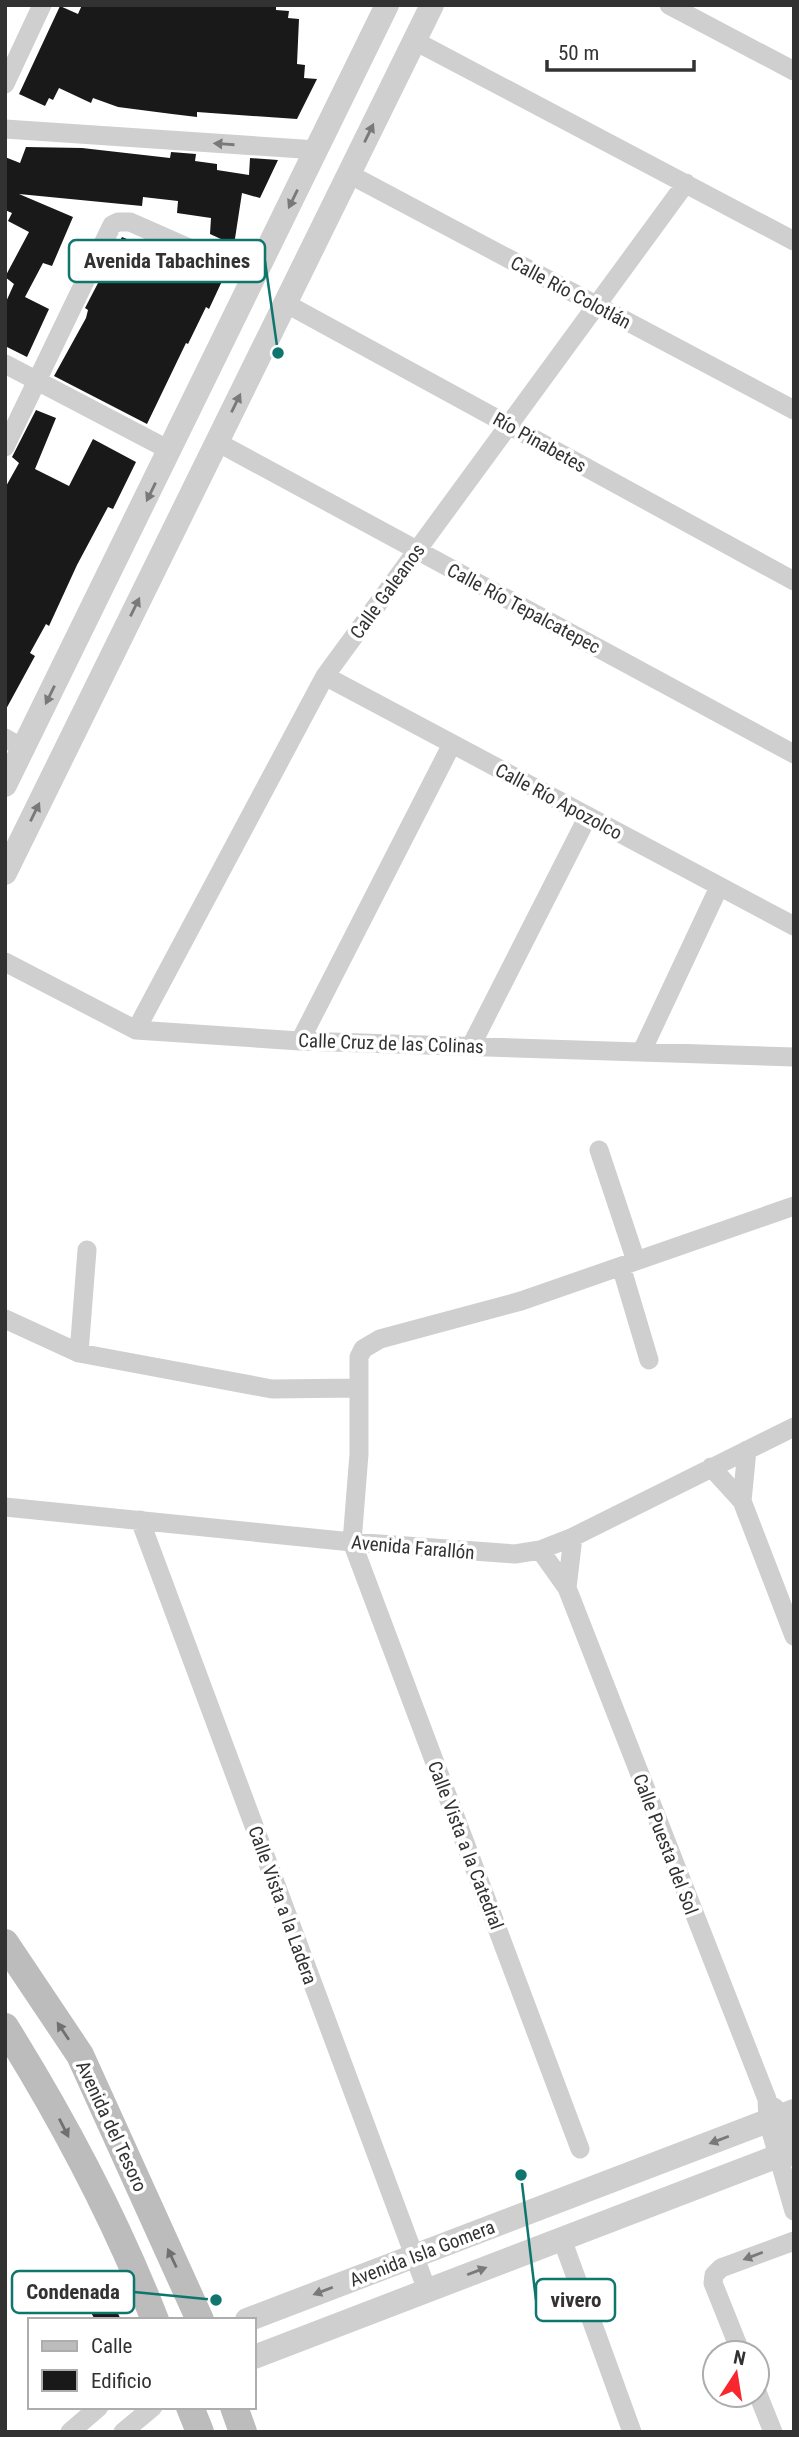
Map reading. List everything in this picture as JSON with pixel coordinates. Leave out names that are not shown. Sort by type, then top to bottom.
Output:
[{"type":"main road","name":"Avenida del Tesoro","points":[[5,1943],[80,2055],[200,2318]]},
{"type":"main road","points":[[5,2027],[40,2082],[129,2254],[154,2318]]},
{"type":"main road","points":[[191,2409],[200,2432]]},
{"type":"main road","points":[[235,2409],[243,2432]]},
{"type":"street","points":[[5,84],[42,5]]},
{"type":"street","points":[[5,785],[14,743],[171,451],[387,5]]},
{"type":"street","points":[[5,873],[432,5]]},
{"type":"street","points":[[669,5],[794,71]]},
{"type":"street","points":[[415,41],[794,241]]},
{"type":"street","points":[[5,129],[317,150]]},
{"type":"street","name":"Calle Río Colotlán","points":[[349,174],[794,410]]},
{"type":"street","name":"Calle Galeanos","points":[[136,1030],[325,676],[685,183]]},
{"type":"street","points":[[5,447],[108,229],[118,222],[130,222],[255,277]]},
{"type":"street","name":"Río Pinabetes","points":[[285,303],[794,581]]},
{"type":"street","points":[[5,364],[171,451]]},
{"type":"street","name":"Calle Río Tepalcatepec","points":[[217,442],[794,754]]},
{"type":"street","name":"Calle Río Apozolco","points":[[325,676],[794,926]]},
{"type":"street","points":[[300,1041],[453,744]]},
{"type":"street","points":[[471,1046],[588,816]]},
{"type":"street","points":[[642,1051],[719,887]]},
{"type":"street","name":"Calle Cruz de las Colinas","points":[[5,962],[136,1030],[300,1041],[794,1057]]},
{"type":"street","points":[[599,1150],[629,1263],[649,1360]]},
{"type":"street","points":[[352,1542],[359,1454],[358,1366],[363,1349],[380,1339],[521,1301],[794,1206]]},
{"type":"street","points":[[79,1353],[87,1250]]},
{"type":"street","points":[[5,1319],[79,1353],[272,1389],[359,1388]]},
{"type":"street","name":"Avenida Farallón","points":[[5,1507],[352,1542],[515,1554],[540,1550],[573,1537],[794,1427]]},
{"type":"street","points":[[742,1501],[747,1450]]},
{"type":"street","points":[[711,1467],[742,1501],[794,1636]]},
{"type":"street","name":"Calle Vista a la Ladera","points":[[140,1520],[427,2290]]},
{"type":"street","name":"Calle Puesta del Sol","points":[[567,1588],[573,1537]]},
{"type":"street","name":"Calle Vista a la Catedral","points":[[352,1542],[580,2149]]},
{"type":"street","name":"Calle Puesta del Sol","points":[[540,1550],[567,1588],[778,2112],[789,2153],[794,2211]]},
{"type":"street","name":"Avenida Isla Gomera","points":[[252,2318],[778,2112]]},
{"type":"street","name":"Avenida Isla Gomera","points":[[256,2356],[789,2153]]},
{"type":"street","points":[[562,2239],[632,2432]]},
{"type":"street","points":[[735,2339],[713,2283],[714,2275],[721,2268],[794,2241]]},
{"type":"street","points":[[70,2432],[97,2409]]},
{"type":"street","points":[[123,2432],[151,2409]]},
{"type":"street","points":[[764,2409],[773,2432]]},
{"type":"building","points":[[82,5],[276,7],[276,10],[289,11],[288,18],[299,19],[297,64],[305,65],[304,78],[317,79],[297,119],[197,112],[197,117],[118,107],[93,98],[91,103],[59,88],[53,100],[49,98],[45,106],[19,94],[60,6],[78,14]]},
{"type":"building","points":[[26,147],[82,148],[170,158],[171,152],[196,154],[195,161],[217,164],[217,170],[249,175],[250,158],[278,160],[260,198],[242,193],[234,245],[210,234],[211,218],[177,213],[178,201],[143,197],[142,206],[19,194],[73,217],[52,266],[43,263],[25,297],[49,309],[27,357],[5,346],[5,304],[14,284],[5,277],[29,232],[8,221],[12,213],[5,210],[5,157],[20,163]]},
{"type":"building","points":[[122,237],[223,279],[209,309],[206,307],[188,344],[186,343],[147,424],[54,376],[86,318],[88,310],[85,308]]},
{"type":"building","points":[[36,410],[56,418],[35,469],[69,486],[93,439],[136,462],[113,509],[108,507],[77,565],[49,626],[46,624],[30,653],[35,656],[5,711],[5,488],[19,463],[12,457]]},
{"type":"building","points":[[107,2290],[120,2318],[94,2318],[84,2299]]},
{"type":"place","name":"Avenida Tabachines","points":[[278,353]]},
{"type":"place","name":"vivero","points":[[521,2175]]},
{"type":"place","name":"Condenada","points":[[216,2300]]}]
